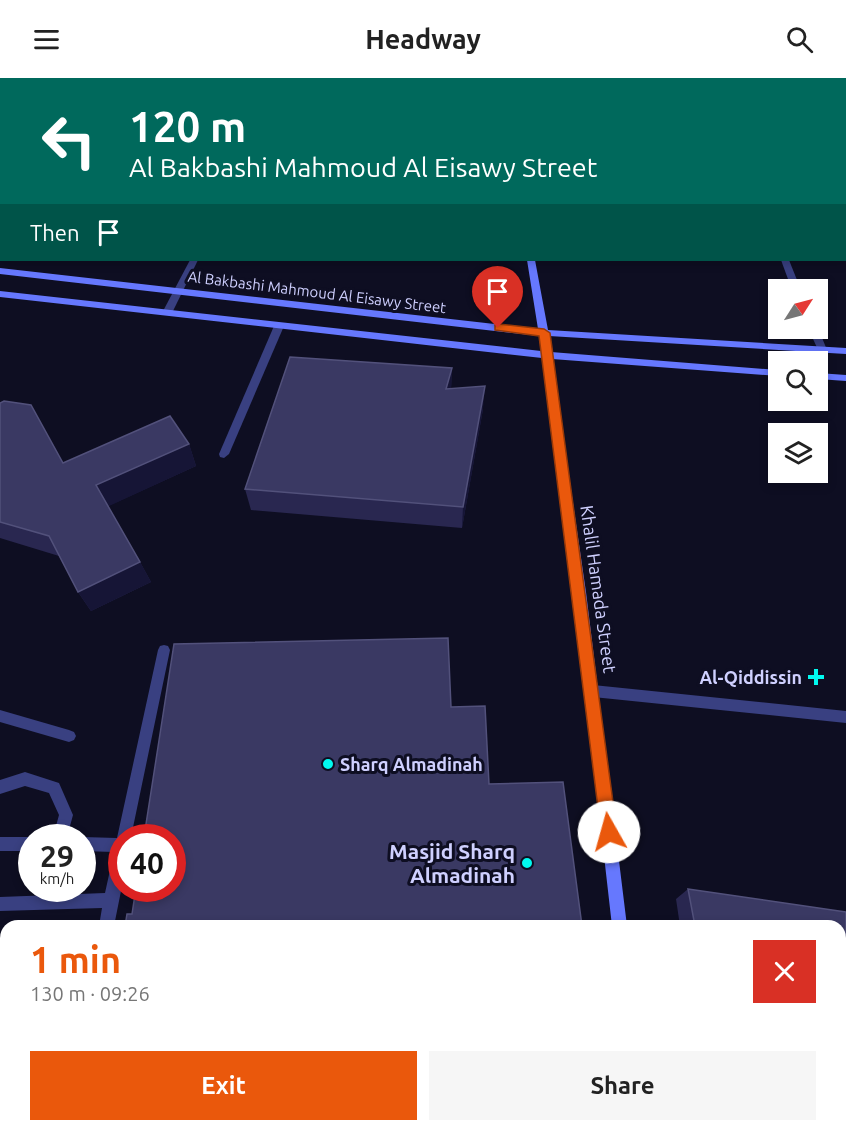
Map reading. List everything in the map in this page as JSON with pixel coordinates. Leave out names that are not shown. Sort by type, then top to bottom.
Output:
[{"type":"street","points":[[167,312],[193,261]]},
{"type":"street","name":"Khalil Hamada Street","points":[[531,261],[544,333],[593,691],[619,920]]},
{"type":"street","points":[[784,261],[792,279]]},
{"type":"street","name":"Al Bakbashi Mahmoud Al Eisawy Street","points":[[0,271],[544,333],[846,351]]},
{"type":"street","name":"Al Bakbashi Mahmoud Al Eisawy Street","points":[[0,294],[547,355],[768,372]]},
{"type":"street","points":[[224,454],[279,326]]},
{"type":"street","points":[[818,339],[822,350]]},
{"type":"street","points":[[828,377],[846,378]]},
{"type":"street","points":[[127,824],[164,650]]},
{"type":"street","points":[[593,691],[846,717]]},
{"type":"street","points":[[0,716],[69,736]]},
{"type":"street","points":[[0,787],[25,778],[54,788],[66,815],[64,824]]},
{"type":"street","points":[[0,844],[18,844]]},
{"type":"street","points":[[0,904],[108,900]]},
{"type":"street","points":[[107,920],[111,902]]},
{"type":"building","points":[[290,357],[452,368],[446,389],[485,386],[463,507],[245,489]]},
{"type":"building","points":[[4,401],[31,405],[63,463],[170,416],[189,444],[96,485],[140,562],[78,592],[49,536],[0,522],[0,403]]},
{"type":"building","name":"Sharq Almadinah","points":[[448,638],[451,707],[485,706],[489,784],[563,782],[581,920],[126,920],[127,914],[132,914],[134,902],[186,902],[186,824],[146,824],[174,644]]},
{"type":"building","points":[[688,889],[846,912],[846,920],[694,920]]},
{"type":"place","name":"Al-Qiddissin","points":[[816,677]]},
{"type":"place","name":"Sharq Almadinah","points":[[328,764]]},
{"type":"place","name":"Masjid Sharq Almadinah","points":[[527,863]]},
{"type":"route","points":[[498,328],[544,333],[593,691],[609,832]]}]
